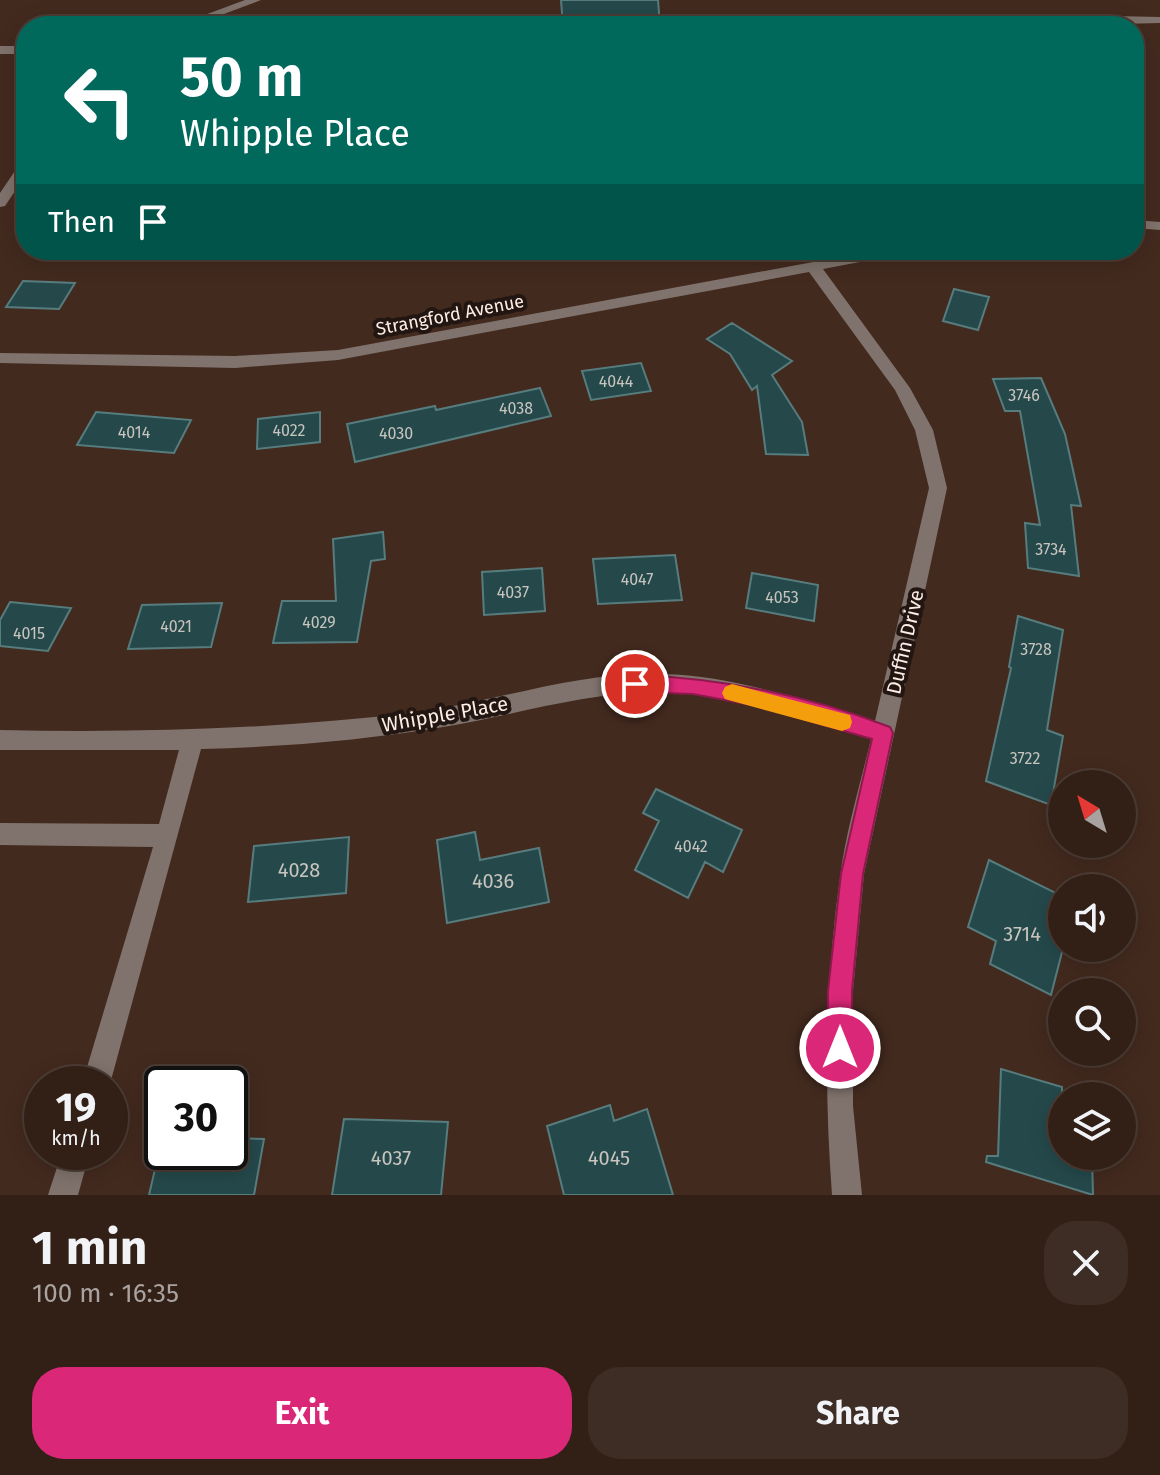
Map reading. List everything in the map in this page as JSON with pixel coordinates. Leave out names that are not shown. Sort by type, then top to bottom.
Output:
[{"type":"street","points":[[210,16],[256,0]]},
{"type":"street","points":[[0,203],[16,180]]},
{"type":"street","name":"Strangford Avenue","points":[[0,358],[235,362],[338,355],[850,260]]},
{"type":"street","name":"Duffin Drive","points":[[813,267],[902,388],[924,430],[938,488],[852,874],[840,991],[839,1106],[847,1195]]},
{"type":"street","name":"Whipple Place","points":[[0,740],[236,741],[424,721],[607,684],[693,686],[757,697],[883,733]]},
{"type":"street","points":[[101,1066],[168,836],[192,741]]},
{"type":"street","points":[[0,834],[168,836]]},
{"type":"street","points":[[63,1195],[71,1170]]},
{"type":"building","points":[[561,0],[658,0],[659,16],[562,16]]},
{"type":"building","points":[[23,281],[75,283],[59,309],[6,307]]},
{"type":"building","points":[[954,289],[989,297],[978,330],[943,321]]},
{"type":"building","points":[[732,323],[792,361],[772,375],[802,422],[808,455],[766,454],[757,386],[752,390],[730,354],[707,339]]},
{"type":"building","points":[[641,363],[651,391],[591,400],[582,371]]},
{"type":"building","points":[[1041,378],[1065,434],[1081,506],[1071,505],[1079,576],[1028,568],[1025,523],[1040,525],[1020,411],[1005,411],[993,379]]},
{"type":"building","points":[[540,388],[551,416],[355,462],[347,424],[435,406],[436,410]]},
{"type":"building","points":[[96,412],[191,420],[174,453],[77,445]]},
{"type":"building","points":[[320,412],[320,442],[257,449],[258,419]]},
{"type":"building","points":[[383,532],[385,559],[371,561],[357,642],[273,643],[282,601],[336,601],[333,539]]},
{"type":"building","points":[[675,555],[682,600],[598,604],[593,559]]},
{"type":"building","points":[[542,568],[545,611],[484,615],[482,572]]},
{"type":"building","points":[[752,573],[818,585],[814,621],[746,608]]},
{"type":"building","points":[[10,602],[71,608],[48,651],[0,646],[0,620]]},
{"type":"building","points":[[222,603],[211,647],[128,649],[142,605]]},
{"type":"building","points":[[1018,616],[1063,630],[1047,730],[1063,736],[1057,770],[1048,770],[1048,804],[986,781]]},
{"type":"building","points":[[656,789],[742,830],[723,872],[705,862],[688,898],[635,870],[659,821],[643,813]]},
{"type":"building","points":[[475,832],[480,860],[539,848],[549,902],[447,923],[437,840]]},
{"type":"building","points":[[349,837],[346,893],[248,902],[254,846]]},
{"type":"building","points":[[989,860],[1048,889],[1048,962],[1059,962],[1055,978],[1048,978],[1048,993],[990,964],[996,941],[968,927]]},
{"type":"building","points":[[1001,1069],[1048,1083],[1048,1170],[1092,1170],[1093,1195],[986,1162],[987,1156],[998,1156]]},
{"type":"building","points":[[610,1105],[614,1121],[647,1109],[673,1195],[564,1195],[547,1126]]},
{"type":"building","points":[[344,1119],[448,1122],[441,1195],[332,1195]]},
{"type":"building","points":[[248,1139],[264,1139],[254,1195],[149,1195],[155,1170],[248,1170]]},
{"type":"slow traffic","points":[[732,693],[757,697],[842,722]]},
{"type":"route","points":[[635,684],[693,686],[757,697],[883,733],[852,874],[840,991],[840,1048]]}]
